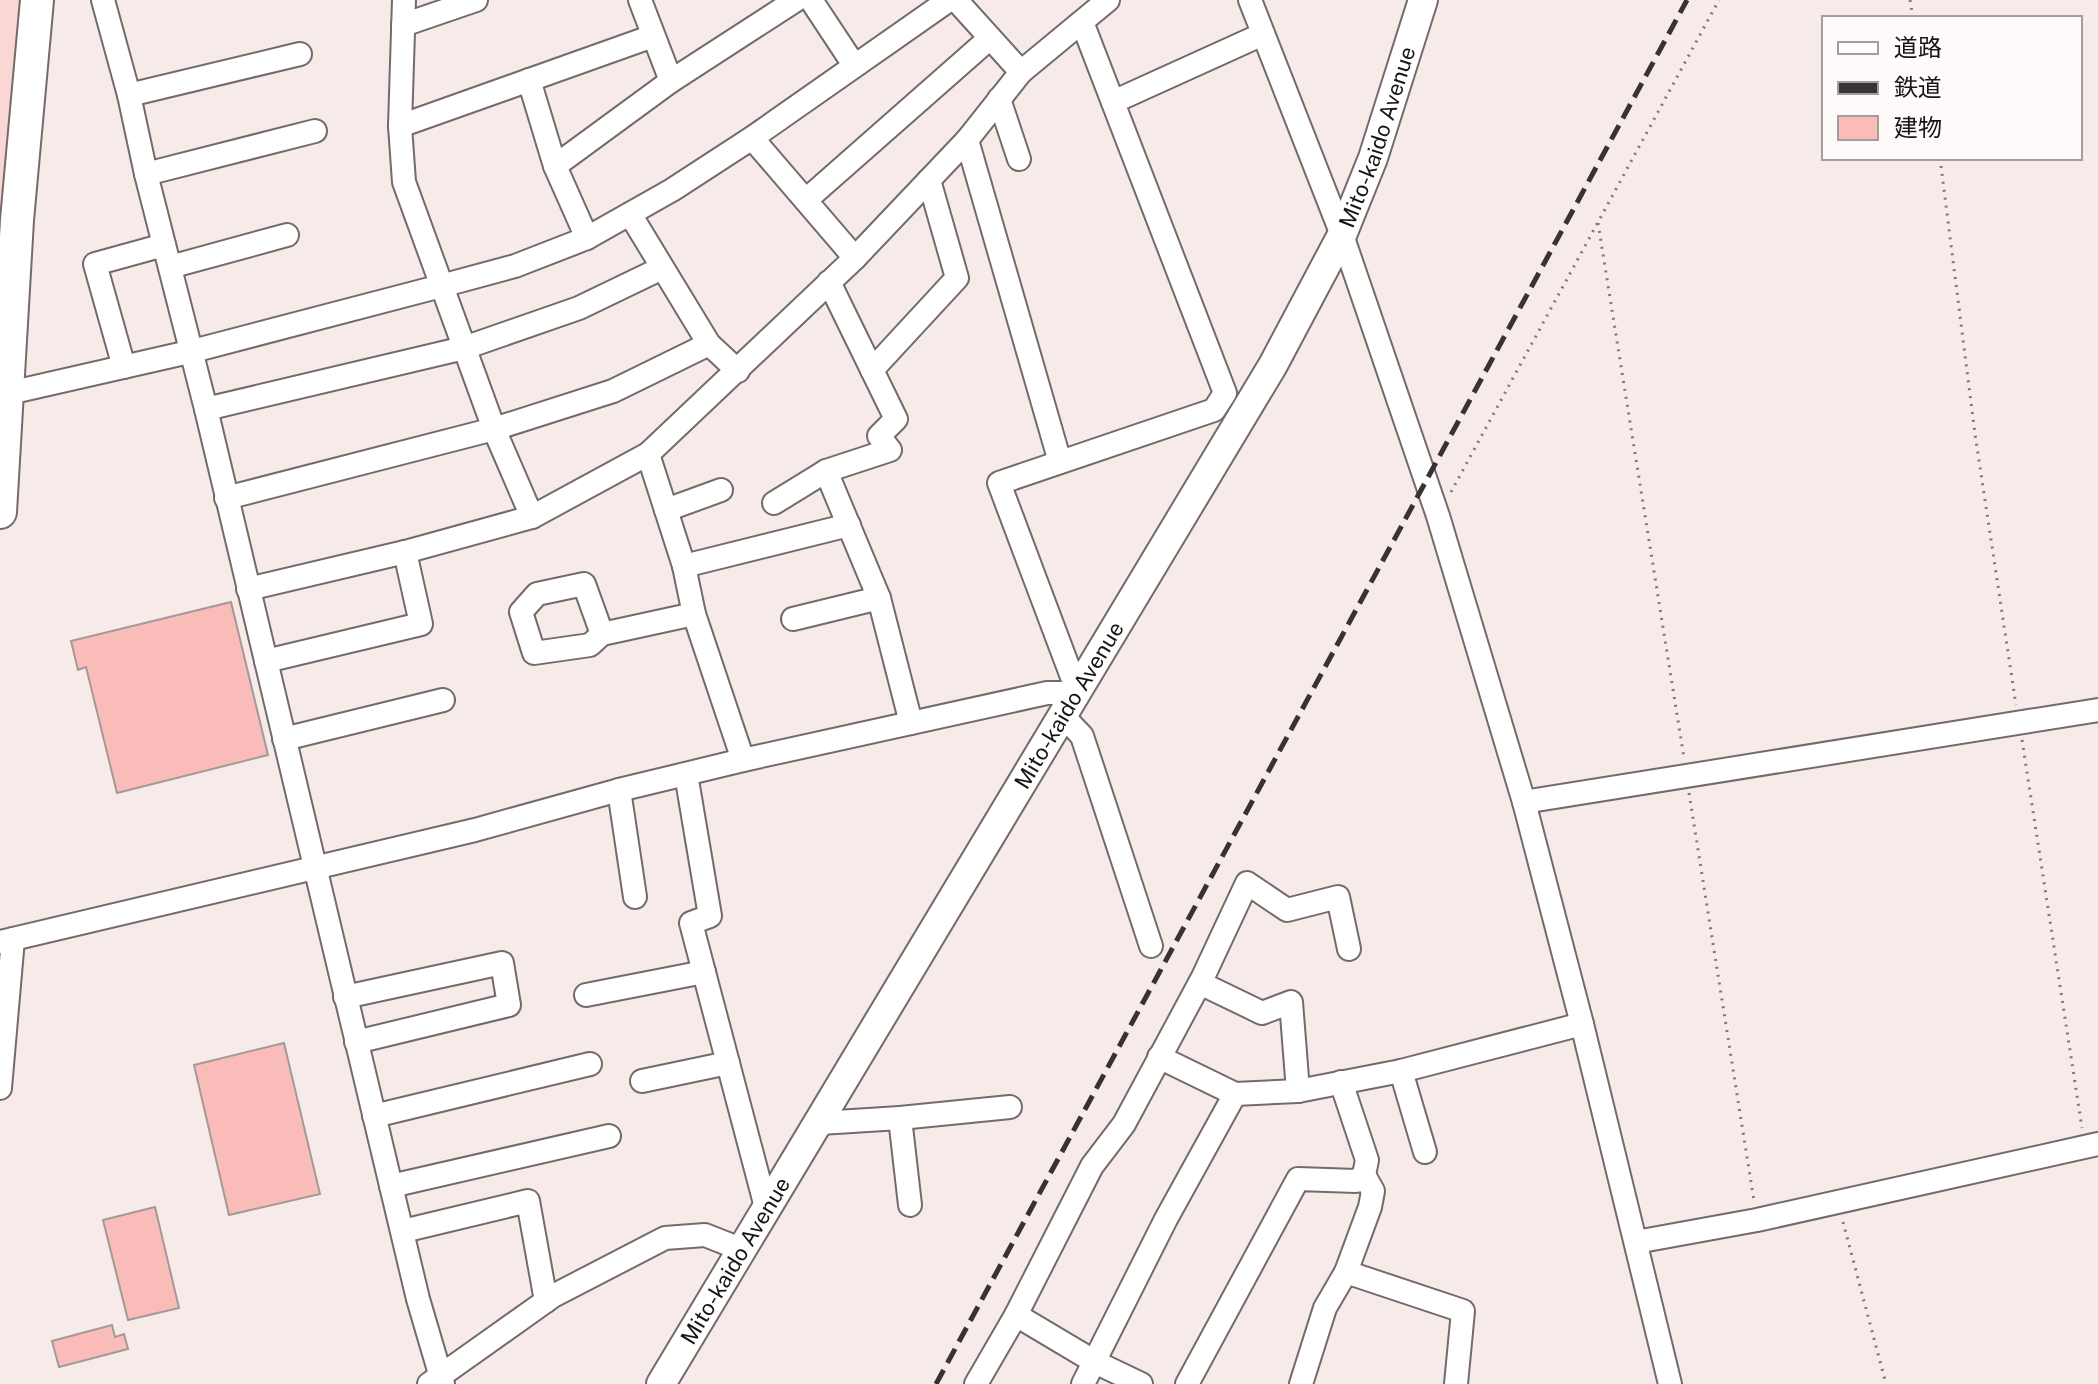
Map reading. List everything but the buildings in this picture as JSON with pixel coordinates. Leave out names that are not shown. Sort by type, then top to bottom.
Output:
[{"type":"highway","points":[[0,512],[4,394],[37,0]]},
{"type":"main road","name":"Mito-kaido Avenue","points":[[661,1384],[1071,705],[1232,407],[1342,235],[1373,158],[1423,0]]},
{"type":"street","points":[[103,0],[129,95],[189,352],[206,409],[437,1381],[546,1301],[665,1238],[705,1235],[743,1250]]},
{"type":"street","points":[[404,0],[400,126],[404,182],[494,429],[532,517]]},
{"type":"street","points":[[403,25],[476,0]]},
{"type":"street","points":[[640,0],[671,81]]},
{"type":"street","points":[[555,166],[671,81],[796,0]]},
{"type":"street","points":[[811,0],[854,65]]},
{"type":"street","points":[[4,394],[189,352],[441,286],[515,266],[587,238],[752,138],[949,0]]},
{"type":"street","points":[[956,0],[1021,72]]},
{"type":"street","points":[[248,589],[405,552],[532,517],[648,454],[855,258],[967,140],[1021,72],[1108,0]]},
{"type":"street","points":[[1250,0],[1342,235],[1438,516],[1524,802],[1670,1384]]},
{"type":"street","points":[[1082,22],[1232,407],[1214,410],[999,483],[1151,946]]},
{"type":"street","points":[[1113,102],[1263,34]]},
{"type":"street","points":[[400,126],[653,36]]},
{"type":"street","points":[[806,200],[990,38]]},
{"type":"street","points":[[129,95],[300,54]]},
{"type":"street","points":[[529,80],[555,166],[587,238]]},
{"type":"street","points":[[999,99],[1019,159]]},
{"type":"street","points":[[146,174],[315,131]]},
{"type":"street","points":[[752,138],[855,258]]},
{"type":"street","points":[[967,140],[1060,462]]},
{"type":"street","points":[[872,370],[957,278],[929,180]]},
{"type":"street","points":[[630,214],[709,344],[738,371]]},
{"type":"street","points":[[124,367],[95,264],[167,256],[287,235]]},
{"type":"street","points":[[206,409],[464,348],[579,308],[662,268]]},
{"type":"street","points":[[774,503],[826,471],[890,450],[879,436],[896,419],[829,282]]},
{"type":"street","points":[[226,498],[494,429],[613,391],[709,344]]},
{"type":"street","points":[[648,454],[684,566],[694,614],[743,760]]},
{"type":"street","points":[[826,471],[879,598],[911,723]]},
{"type":"street","points":[[666,510],[721,490]]},
{"type":"street","points":[[684,566],[849,525]]},
{"type":"street","points":[[266,661],[421,624],[405,552]]},
{"type":"street","points":[[793,619],[879,598]]},
{"type":"street","points":[[602,634],[694,614]]},
{"type":"street","points":[[0,1088],[6,940],[475,830],[743,760],[1047,693],[1071,705]]},
{"type":"street","points":[[284,739],[443,700]]},
{"type":"street","points":[[1524,802],[2098,710]]},
{"type":"street","points":[[686,774],[710,916],[691,923],[767,1211]]},
{"type":"street","points":[[619,790],[635,897]]},
{"type":"street","points":[[976,1384],[1016,1315],[1092,1166],[1124,1124],[1200,983],[1247,883],[1287,910],[1338,897],[1349,949]]},
{"type":"street","points":[[345,997],[502,963],[509,1005],[356,1042]]},
{"type":"street","points":[[586,995],[704,972]]},
{"type":"street","points":[[1200,983],[1262,1013],[1291,1002],[1298,1091]]},
{"type":"street","points":[[1159,1057],[1235,1094],[1298,1091],[1401,1071],[1582,1024]]},
{"type":"street","points":[[642,1081],[728,1063]]},
{"type":"street","points":[[374,1116],[590,1064]]},
{"type":"street","points":[[1401,1071],[1425,1152]]},
{"type":"street","points":[[1301,1384],[1325,1308],[1346,1272],[1373,1191],[1364,1175],[1367,1160],[1341,1082]]},
{"type":"street","points":[[1083,1384],[1166,1219],[1235,1094]]},
{"type":"street","points":[[820,1123],[1010,1107]]},
{"type":"street","points":[[900,1118],[910,1205]]},
{"type":"street","points":[[391,1186],[609,1136]]},
{"type":"street","points":[[1636,1242],[1757,1220],[2092,1146]]},
{"type":"street","points":[[1187,1384],[1298,1179],[1356,1181],[1364,1175]]},
{"type":"street","points":[[403,1231],[528,1201],[546,1301]]},
{"type":"street","points":[[1346,1272],[1463,1311],[1456,1384]]},
{"type":"street","points":[[1016,1315],[1095,1362],[1141,1384]]},
{"type":"path","points":[[1438,516],[1719,0]]},
{"type":"path","points":[[1940,160],[1975,434],[2019,723],[2092,1146]]},
{"type":"path","points":[[1598,223],[1757,1220]]},
{"type":"path","points":[[1838,1202],[1886,1384]]},
{"type":"shaded area","points":[[0,0],[23,0],[0,310]]},
{"type":"railway","points":[[936,1384],[1687,0]]}]
